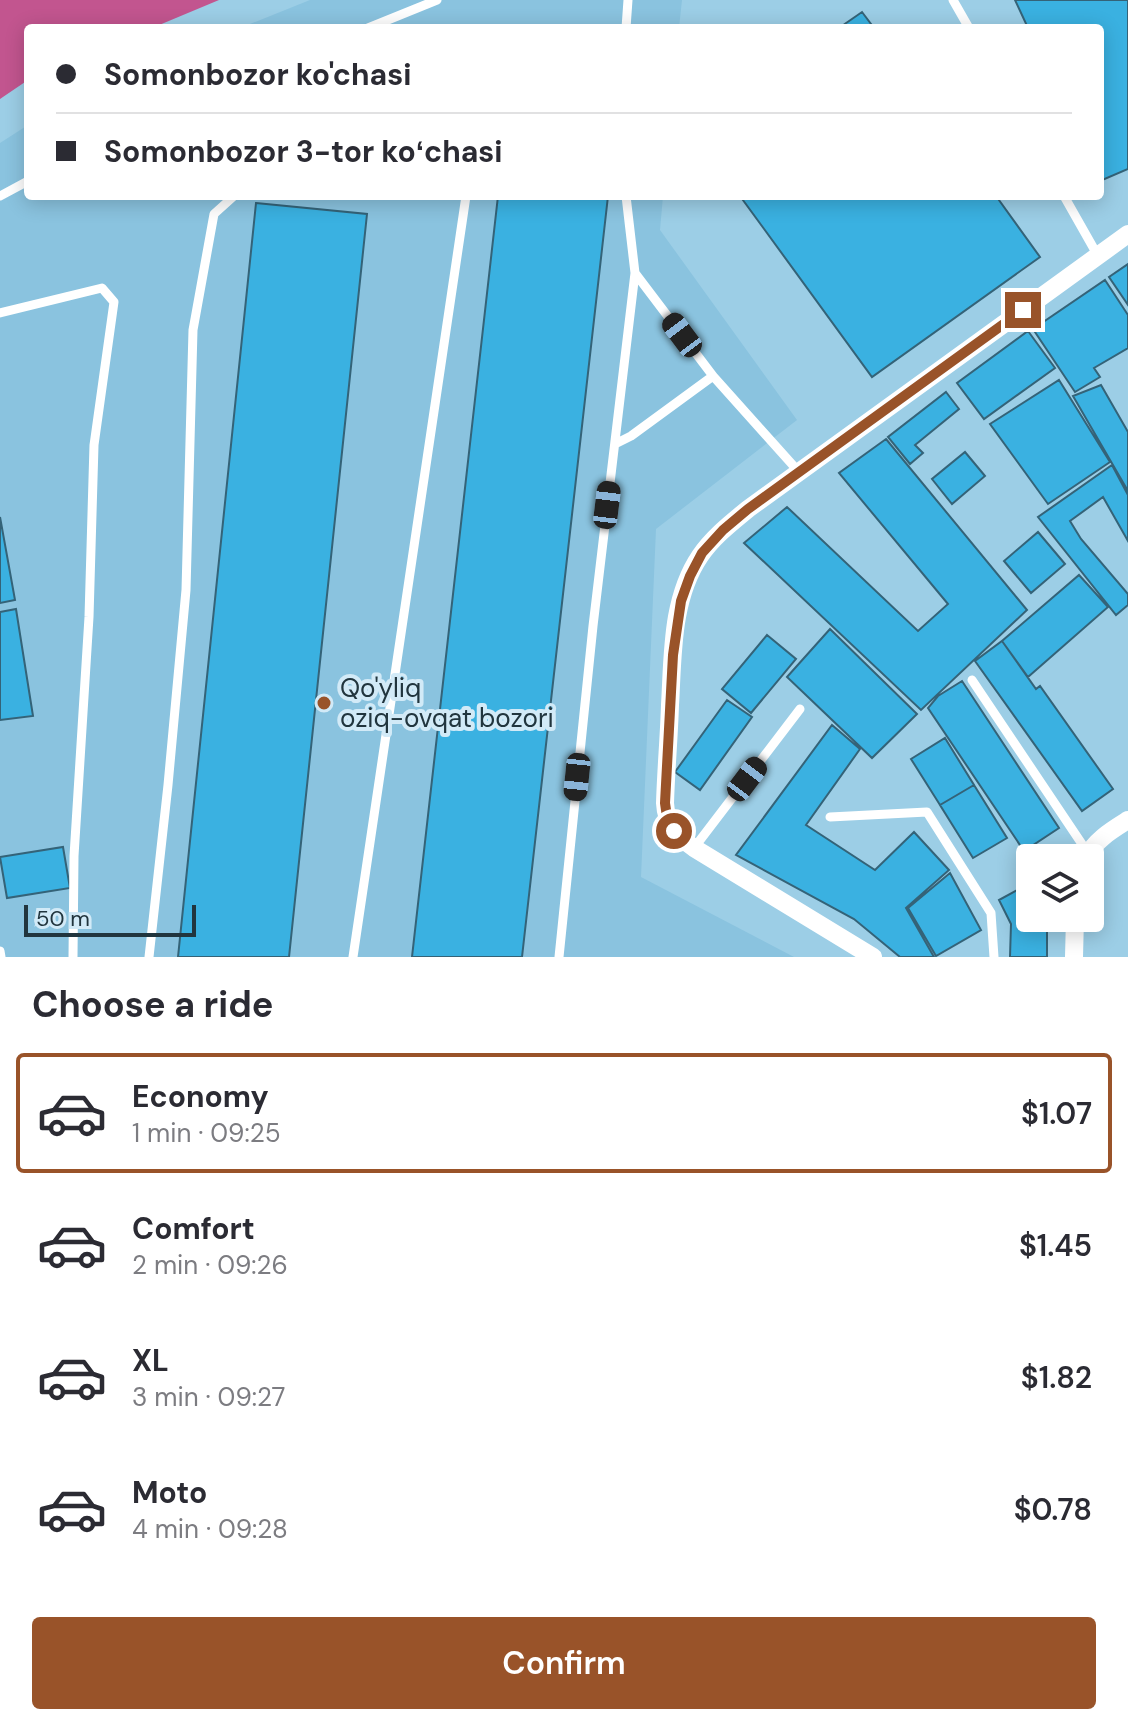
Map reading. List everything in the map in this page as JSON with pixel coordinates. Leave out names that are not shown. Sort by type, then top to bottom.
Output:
[{"type":"street","points":[[873,957],[694,848],[680,838],[670,824],[665,803],[673,655],[681,601],[695,564],[712,542],[748,509],[1128,234]]},
{"type":"street","points":[[1098,844],[1111,830],[1128,820]]},
{"type":"street","points":[[1074,957],[1075,932]]},
{"type":"lane","points":[[378,24],[437,0]]},
{"type":"lane","points":[[626,24],[628,0]]},
{"type":"lane","points":[[953,0],[967,24]]},
{"type":"lane","points":[[0,196],[24,183]]},
{"type":"lane","points":[[149,957],[186,590],[193,330],[214,214],[230,200]]},
{"type":"lane","points":[[353,957],[465,200]]},
{"type":"lane","points":[[559,957],[593,626],[635,273],[626,200]]},
{"type":"lane","points":[[1066,200],[1098,256]]},
{"type":"lane","points":[[635,273],[713,376],[799,472]]},
{"type":"lane","points":[[0,313],[102,288],[114,302],[94,445],[89,617],[74,856],[73,957]]},
{"type":"lane","points":[[615,444],[631,436],[713,376]]},
{"type":"lane","points":[[972,680],[1079,844]]},
{"type":"lane","points":[[694,848],[800,709]]},
{"type":"lane","points":[[830,817],[927,812],[991,913],[994,957]]},
{"type":"lane","points":[[0,951],[1,957]]},
{"type":"shaded area","points":[[0,0],[219,0],[162,24],[24,24],[24,83],[0,99]]},
{"type":"shaded area","points":[[310,0],[682,0],[679,24],[250,24]]},
{"type":"shaded area","name":"Qo'yliq oziq-ovqat bozori","points":[[24,128],[24,200],[663,200],[660,230],[797,420],[656,529],[641,877],[794,957],[0,957],[0,143]]},
{"type":"building","points":[[1015,0],[1128,0],[1128,169],[1104,179],[1104,24],[1026,24]]},
{"type":"building","points":[[862,12],[871,24],[845,24]]},
{"type":"building","points":[[498,200],[608,200],[522,957],[412,957]]},
{"type":"building","points":[[743,200],[999,200],[1040,257],[872,377]]},
{"type":"building","points":[[256,203],[367,214],[289,957],[178,957]]},
{"type":"building","points":[[1128,264],[1128,305],[1109,277]]},
{"type":"building","points":[[1105,280],[1128,315],[1128,348],[1094,368],[1100,377],[1075,392],[1033,329]]},
{"type":"building","points":[[1028,331],[1055,368],[984,419],[957,383]]},
{"type":"building","points":[[1059,380],[1110,462],[1048,504],[990,424]]},
{"type":"building","points":[[1101,385],[1128,432],[1128,491],[1073,396]]},
{"type":"building","points":[[946,392],[959,409],[915,445],[923,453],[910,464],[888,437]]},
{"type":"building","points":[[886,439],[1027,610],[921,710],[744,543],[787,507],[918,631],[948,604],[839,473]]},
{"type":"building","points":[[965,452],[985,476],[952,504],[932,479]]},
{"type":"building","points":[[1112,465],[1128,495],[1128,541],[1103,497],[1070,521],[1081,539],[1128,594],[1128,605],[1116,615],[1038,517]]},
{"type":"building","points":[[0,517],[15,600],[0,603]]},
{"type":"building","points":[[1038,532],[1065,564],[1031,593],[1004,561]]},
{"type":"building","points":[[1079,575],[1108,607],[1028,677],[1002,641]]},
{"type":"building","points":[[16,609],[33,716],[0,720],[0,612]]},
{"type":"building","points":[[830,629],[917,714],[872,758],[787,677]]},
{"type":"building","points":[[767,635],[796,659],[751,713],[722,689]]},
{"type":"building","points":[[1002,641],[1036,689],[1040,686],[1113,789],[1082,811],[975,661]]},
{"type":"building","points":[[962,681],[1059,828],[1035,844],[1019,844],[928,708],[938,696]]},
{"type":"building","points":[[727,700],[752,717],[700,790],[675,772]]},
{"type":"building","points":[[832,725],[860,749],[806,825],[875,870],[914,832],[949,870],[906,908],[934,957],[900,957],[854,919],[736,855]]},
{"type":"building","points":[[945,738],[974,785],[940,805],[911,759]]},
{"type":"building","points":[[974,785],[1007,838],[973,858],[940,805]]},
{"type":"building","points":[[63,847],[70,888],[7,898],[0,857]]},
{"type":"building","points":[[950,873],[981,930],[936,956],[908,908]]},
{"type":"building","points":[[1016,891],[1016,932],[1047,932],[1047,957],[1010,957],[1011,924],[999,900]]},
{"type":"place","name":"Qo'yliq oziq-ovqat bozori","points":[[324,703]]},
{"type":"route","points":[[674,831],[665,803],[673,655],[685,588],[702,553],[748,509],[1023,310]]}]
